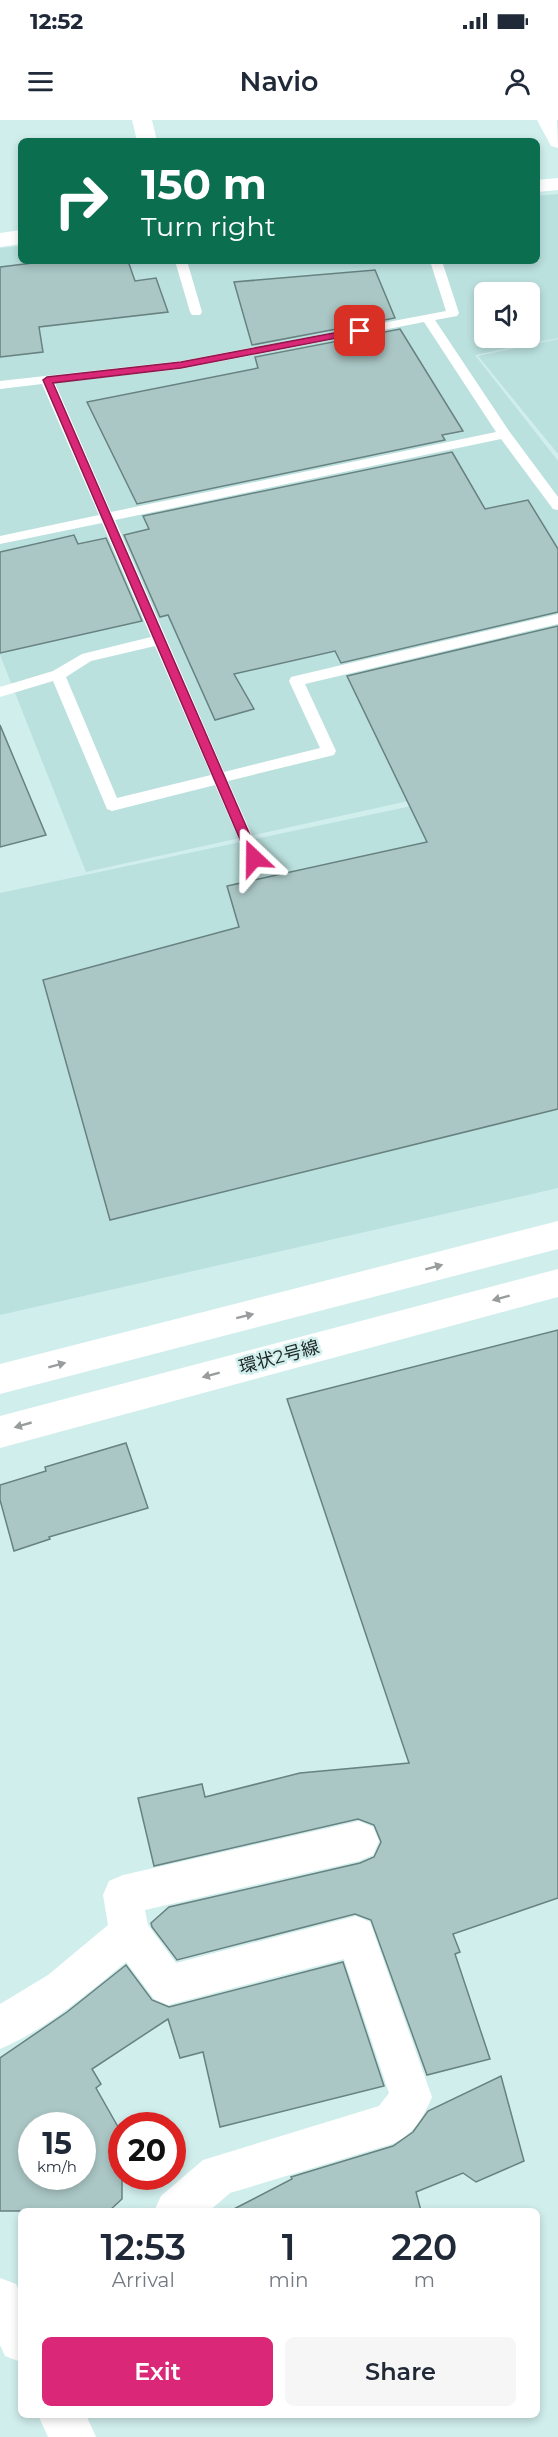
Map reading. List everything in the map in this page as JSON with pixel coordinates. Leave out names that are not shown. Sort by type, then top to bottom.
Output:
[{"type":"street","points":[[142,120],[146,138]]},
{"type":"street","points":[[547,120],[558,142]]},
{"type":"street","points":[[540,186],[558,183]]},
{"type":"street","points":[[0,240],[18,237]]},
{"type":"street","points":[[0,1379],[558,1234]]},
{"type":"street","name":"環状2号線","points":[[0,1431],[558,1284]]},
{"type":"street","points":[[180,2208],[218,2175],[392,2123],[411,2097],[356,1936],[168,1985],[129,1933],[123,1895],[359,1840]]},
{"type":"street","points":[[0,2028],[62,1989],[129,1933]]},
{"type":"street","points":[[64,2418],[73,2437]]},
{"type":"lane","points":[[182,264],[196,312]]},
{"type":"lane","points":[[0,385],[181,365],[453,313],[437,264]]},
{"type":"lane","points":[[427,318],[504,434],[558,506]]},
{"type":"lane","points":[[47,380],[254,858]]},
{"type":"lane","points":[[0,540],[504,434]]},
{"type":"lane","points":[[58,675],[112,805],[329,751],[296,681],[558,619]]},
{"type":"lane","points":[[0,692],[58,675],[87,657],[159,640]]},
{"type":"shaded area","points":[[558,194],[558,338],[540,342],[540,282],[474,282],[474,348],[509,348],[475,355],[558,461],[558,768],[86,872],[0,655],[0,248],[18,246],[18,264],[540,264],[540,196]]},
{"type":"shaded area","points":[[558,339],[558,454],[478,356],[516,348],[540,348],[540,343]]},
{"type":"shaded area","points":[[558,775],[558,1188],[0,1315],[0,893]]},
{"type":"building","points":[[24,264],[129,264],[135,281],[156,278],[168,312],[39,327],[43,352],[0,357],[0,267]]},
{"type":"building","points":[[375,270],[395,318],[252,345],[234,282]]},
{"type":"building","points":[[400,329],[463,431],[442,435],[445,440],[137,504],[87,402],[258,368],[255,357]]},
{"type":"building","points":[[452,452],[485,509],[528,500],[558,549],[558,612],[341,663],[335,651],[234,674],[254,709],[215,720],[168,615],[160,617],[124,535],[149,529],[143,516]]},
{"type":"building","points":[[74,535],[78,544],[106,538],[142,621],[0,653],[0,552]]},
{"type":"building","points":[[558,626],[558,1109],[110,1220],[43,980],[239,927],[227,886],[427,842],[347,676]]},
{"type":"building","points":[[0,725],[46,835],[0,847]]},
{"type":"building","points":[[558,1330],[558,1898],[453,1934],[460,1952],[455,1954],[490,2059],[427,2075],[371,1920],[355,1914],[177,1960],[151,1923],[169,1907],[360,1863],[374,1857],[381,1842],[374,1825],[358,1819],[154,1866],[138,1798],[202,1784],[205,1797],[300,1773],[409,1763],[287,1399]]},
{"type":"building","points":[[126,1443],[148,1508],[49,1537],[50,1539],[14,1551],[0,1500],[0,1485],[46,1471],[45,1467]]},
{"type":"building","points":[[343,1962],[384,2086],[220,2127],[203,2052],[180,2058],[168,2019],[92,2069],[101,2084],[96,2088],[110,2112],[108,2190],[122,2190],[122,2199],[112,2208],[18,2208],[18,2211],[0,2211],[0,2058],[67,2012],[126,1965],[152,2000],[169,2007]]},
{"type":"building","points":[[501,2076],[524,2161],[476,2182],[463,2173],[416,2192],[420,2208],[236,2208],[292,2179],[291,2177],[393,2146],[413,2132],[428,2111]]},
{"type":"route","points":[[254,858],[47,380],[181,365],[360,331]]}]
